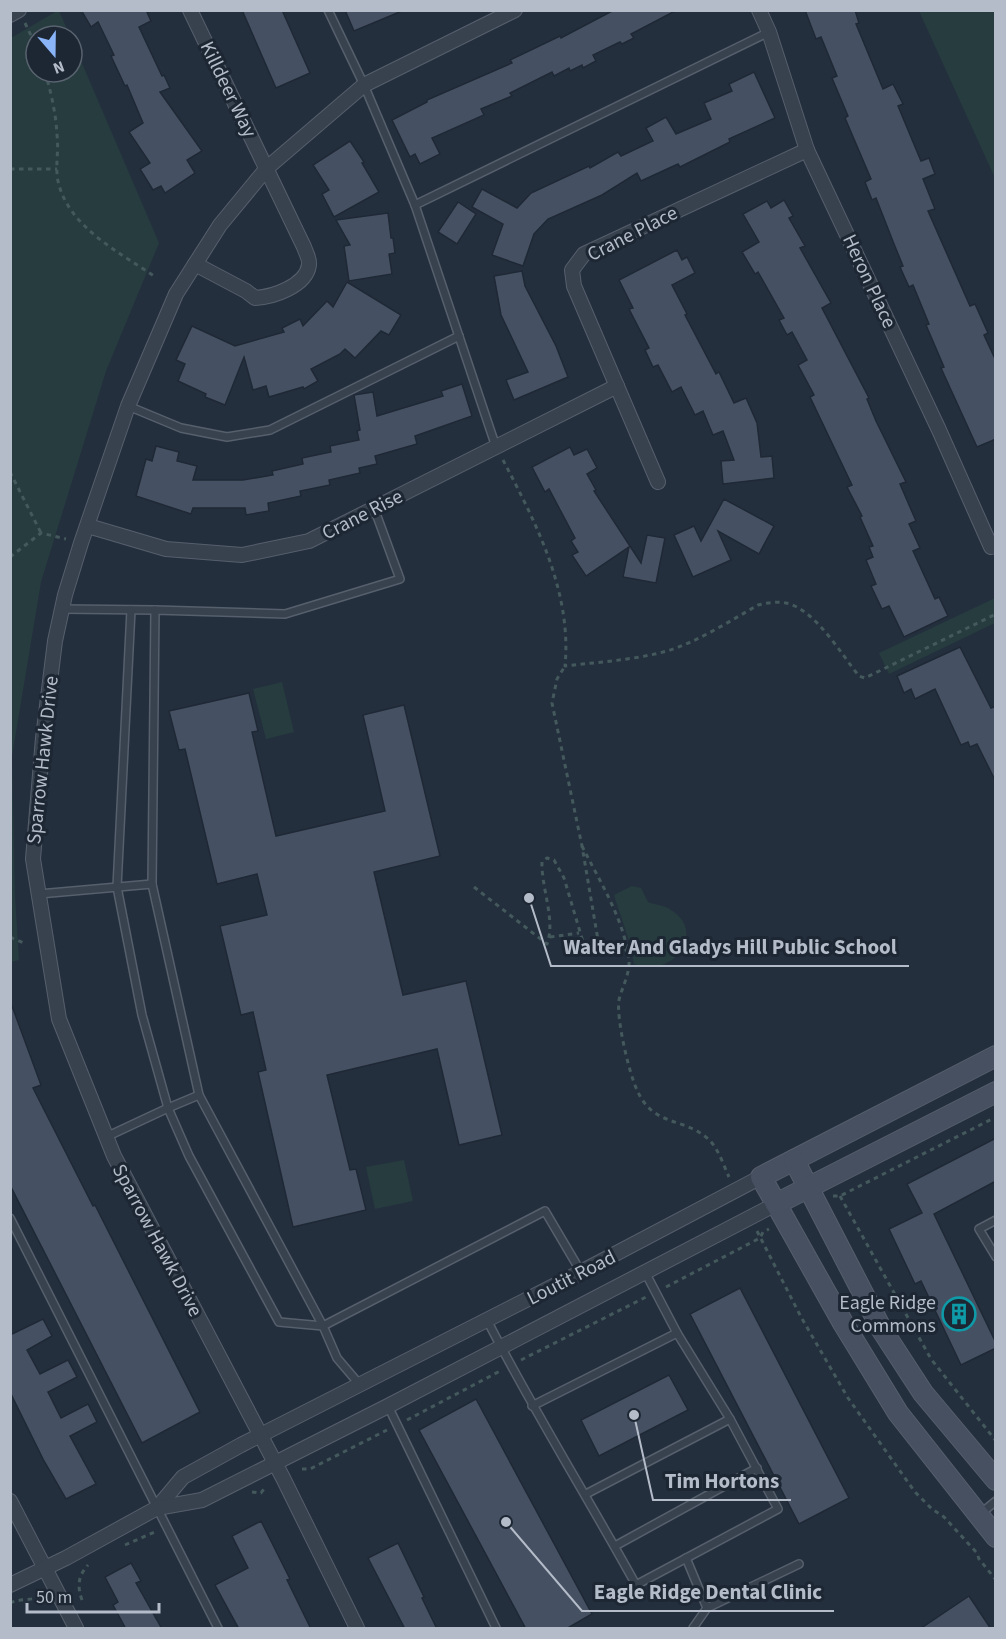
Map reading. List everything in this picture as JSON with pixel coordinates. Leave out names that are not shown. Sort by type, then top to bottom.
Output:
[{"type":"street","name":"Killdeer Way","points":[[190,10],[309,260],[309,267],[302,279],[279,292],[255,298],[195,264]]},
{"type":"street","name":"Sparrow Hawk Drive","points":[[357,1629],[261,1435],[114,1156],[59,1019],[33,859],[43,738],[55,641],[81,543],[129,406],[176,294],[220,225],[267,168],[364,85],[515,10]]},
{"type":"street","name":"Heron Place","points":[[759,10],[769,32],[807,150],[939,430],[991,547]]},
{"type":"street","name":"Crane Place","points":[[658,482],[574,286],[572,270],[584,254],[807,150]]},
{"type":"street","name":"Crane Rise","points":[[88,526],[166,549],[242,555],[309,541],[617,386]]},
{"type":"street","name":"Loutit Road","points":[[156,1508],[183,1478],[261,1435],[996,1056]]},
{"type":"street","name":"Loutit Road","points":[[10,1585],[156,1508],[202,1500],[996,1092]]},
{"type":"street","points":[[794,1160],[882,1330],[923,1394],[996,1480]]},
{"type":"street","points":[[761,1177],[843,1323],[898,1413],[996,1537]]},
{"type":"street","points":[[10,1501],[76,1629]]},
{"type":"lane","points":[[328,10],[364,85],[415,205],[496,447]]},
{"type":"lane","points":[[415,205],[769,32]]},
{"type":"lane","points":[[129,406],[181,428],[227,437],[270,430],[459,336]]},
{"type":"lane","points":[[62,609],[155,609],[285,614],[400,579],[374,508]]},
{"type":"lane","points":[[131,609],[117,887],[142,1015],[168,1108],[189,1156],[279,1322],[323,1326],[545,1211],[581,1272]]},
{"type":"lane","points":[[155,609],[152,884],[199,1095],[338,1358],[360,1384]]},
{"type":"lane","points":[[39,894],[152,884]]},
{"type":"lane","points":[[106,1137],[199,1095]]},
{"type":"lane","points":[[10,1218],[218,1629]]},
{"type":"lane","points":[[996,1220],[979,1229],[996,1257]]},
{"type":"lane","points":[[487,1320],[532,1406],[586,1494],[636,1585],[778,1509],[730,1419],[677,1333],[645,1272]]},
{"type":"lane","points":[[532,1406],[677,1333]]},
{"type":"lane","points":[[388,1406],[496,1629]]},
{"type":"lane","points":[[586,1494],[730,1419]]},
{"type":"lane","points":[[615,1546],[757,1468]]},
{"type":"lane","points":[[978,1516],[996,1501]]},
{"type":"lane","points":[[686,1558],[707,1608]]},
{"type":"lane","points":[[693,1629],[707,1608],[799,1564]]},
{"type":"path","points":[[47,84],[57,136],[57,169],[63,195],[83,225],[98,238],[154,276]]},
{"type":"path","points":[[10,169],[57,169]]},
{"type":"path","points":[[496,447],[554,569],[566,624],[566,666],[557,679],[552,703],[582,846],[598,951]]},
{"type":"path","points":[[10,472],[41,533],[81,543]]},
{"type":"path","points":[[10,557],[41,533]]},
{"type":"path","points":[[566,666],[606,662],[667,651],[686,644],[758,605],[770,602],[786,603],[802,609],[815,621],[859,676],[865,678],[996,614]]},
{"type":"path","points":[[582,846],[615,912],[627,950],[629,963],[619,1010],[622,1033],[637,1092],[655,1113],[667,1121],[705,1136],[714,1145],[731,1181]]},
{"type":"path","points":[[474,887],[547,944],[551,931],[542,862],[547,858],[554,860],[560,869],[586,952],[592,954],[598,951],[607,953],[627,950]]},
{"type":"path","points":[[550,937],[579,933]]},
{"type":"path","points":[[10,937],[24,943]]},
{"type":"path","points":[[840,1196],[996,1117]]},
{"type":"path","points":[[835,1194],[840,1196],[931,1359],[996,1441]]},
{"type":"path","points":[[757,1232],[801,1317],[848,1398],[915,1492],[932,1509],[944,1516],[977,1553],[979,1559],[996,1580]]},
{"type":"path","points":[[668,1286],[760,1238],[763,1232]]},
{"type":"path","points":[[522,1360],[645,1298]]},
{"type":"path","points":[[10,1603],[25,1599],[35,1600]]},
{"type":"green space","points":[[59,11],[65,24],[35,24]]},
{"type":"green space","points":[[919,11],[995,11],[995,178]]},
{"type":"green space","points":[[24,30],[24,84],[84,84],[84,68],[159,243],[106,371],[41,582],[12,756],[15,896],[19,960],[11,962],[11,38]]},
{"type":"green space","points":[[995,598],[995,623],[889,674],[879,653]]},
{"type":"green space","points":[[282,682],[294,732],[266,739],[253,689]]},
{"type":"green space","points":[[632,886],[641,888],[648,902],[671,910],[681,919],[686,930],[686,941],[681,951],[662,965],[649,967],[634,964],[614,895]]},
{"type":"green space","points":[[404,1160],[413,1201],[375,1209],[366,1167]]},
{"type":"building","points":[[81,10],[146,10],[151,21],[139,27],[170,88],[160,92],[202,151],[187,160],[195,173],[165,193],[161,186],[153,190],[140,169],[150,163],[129,132],[143,123],[127,85],[125,86],[111,56],[114,55],[98,22],[91,27]]},
{"type":"building","points":[[242,10],[282,10],[310,73],[276,88]]},
{"type":"building","points":[[345,10],[402,10],[402,11],[354,31]]},
{"type":"building","points":[[614,10],[677,10],[631,34],[634,38],[593,55],[596,61],[583,68],[582,65],[570,71],[569,68],[554,76],[552,72],[510,93],[512,96],[481,109],[484,115],[432,138],[440,154],[420,164],[415,154],[410,157],[392,120],[427,100],[512,63],[510,60],[560,36],[561,38]]},
{"type":"building","points":[[805,10],[855,10],[859,23],[856,24],[883,89],[893,84],[903,104],[898,106],[921,161],[929,158],[935,174],[923,179],[935,209],[928,211],[970,306],[975,304],[988,333],[984,335],[996,361],[996,439],[977,447],[941,368],[944,367],[926,325],[929,324],[913,285],[909,287],[900,267],[903,266],[876,198],[872,200],[865,182],[871,179],[845,118],[848,116],[832,78],[837,76],[821,37],[816,39]]},
{"type":"building","points":[[754,72],[775,118],[729,139],[730,142],[680,167],[678,164],[641,181],[637,173],[602,195],[548,219],[534,234],[523,266],[492,255],[503,224],[472,207],[482,189],[517,208],[531,193],[589,166],[590,168],[618,152],[621,156],[653,141],[646,128],[666,117],[676,134],[711,119],[704,103],[732,91],[729,84]]},
{"type":"building","points":[[350,141],[379,192],[334,217],[322,194],[329,190],[313,165]]},
{"type":"building","points":[[784,200],[793,216],[789,218],[805,246],[800,248],[831,303],[822,308],[869,398],[867,399],[876,421],[906,482],[900,484],[916,521],[909,524],[920,548],[913,551],[935,599],[939,597],[948,616],[904,637],[889,606],[882,609],[871,586],[876,584],[866,560],[873,557],[869,547],[873,546],[860,517],[862,516],[847,487],[852,485],[810,397],[814,395],[798,365],[807,360],[792,332],[787,335],[779,320],[784,318],[758,272],[755,274],[742,252],[759,242],[743,214],[767,201],[771,208]]},
{"type":"building","points":[[458,202],[476,214],[457,244],[438,232]]},
{"type":"building","points":[[388,213],[395,253],[389,254],[392,274],[349,281],[344,246],[350,245],[336,220]]},
{"type":"building","points":[[677,250],[682,260],[687,257],[695,273],[672,285],[716,374],[719,372],[734,403],[746,398],[757,423],[761,457],[772,456],[774,478],[723,484],[721,461],[734,460],[723,431],[713,435],[703,411],[695,415],[681,387],[672,392],[658,365],[653,367],[645,350],[649,348],[629,309],[633,308],[619,280]]},
{"type":"building","points":[[522,271],[525,286],[556,346],[568,377],[514,400],[506,380],[528,372],[501,315],[494,276]]},
{"type":"building","points":[[347,282],[401,315],[389,335],[381,331],[355,358],[345,349],[311,369],[318,381],[304,389],[303,387],[269,397],[266,386],[253,390],[244,357],[225,405],[205,397],[206,394],[178,381],[185,364],[176,360],[192,326],[235,346],[284,332],[282,328],[300,319],[303,326],[327,301],[333,307]]},
{"type":"building","points":[[462,384],[472,416],[415,436],[417,444],[375,456],[377,464],[359,468],[360,473],[329,480],[330,485],[300,491],[301,496],[268,503],[269,511],[246,515],[245,508],[193,508],[191,514],[136,496],[146,459],[152,461],[156,446],[179,452],[177,461],[197,466],[193,480],[243,480],[273,475],[272,471],[303,464],[302,458],[331,452],[330,446],[359,440],[357,431],[360,430],[354,395],[373,392],[377,416],[443,396],[441,391]]},
{"type":"building","points":[[570,447],[574,455],[587,449],[597,468],[587,474],[596,490],[594,491],[641,563],[647,535],[665,538],[656,583],[623,577],[629,547],[586,576],[572,555],[578,552],[571,541],[575,538],[549,489],[545,492],[532,467]]},
{"type":"building","points":[[724,499],[774,526],[759,554],[718,531],[731,560],[693,577],[674,535],[694,526],[701,541]]},
{"type":"building","points":[[960,647],[991,708],[996,706],[996,782],[977,744],[970,747],[968,742],[961,745],[935,689],[915,699],[911,689],[904,693],[897,676]]},
{"type":"building","points":[[249,693],[258,731],[252,732],[276,836],[385,811],[363,715],[404,705],[440,856],[374,872],[403,995],[466,981],[502,1135],[459,1145],[437,1049],[327,1075],[350,1170],[356,1169],[366,1210],[293,1227],[258,1072],[266,1070],[253,1012],[241,1015],[220,926],[267,915],[257,874],[217,884],[185,749],[179,750],[169,711]]},
{"type":"building","points":[[10,1006],[12,1006],[41,1085],[33,1088],[200,1412],[142,1443],[10,1185]]},
{"type":"building","name":"Eagle Ridge Commons","points":[[996,1138],[996,1181],[934,1214],[996,1343],[996,1348],[961,1365],[921,1281],[915,1284],[889,1229],[922,1213],[907,1184]]},
{"type":"building","points":[[740,1288],[849,1498],[799,1524],[690,1314]]},
{"type":"building","points":[[43,1319],[52,1336],[27,1350],[40,1374],[68,1360],[77,1377],[48,1392],[61,1418],[88,1404],[97,1422],[70,1436],[96,1484],[66,1499],[44,1461],[10,1392],[10,1335]]},
{"type":"building","points":[[669,1375],[688,1410],[599,1456],[581,1420]]},
{"type":"building","points":[[476,1399],[592,1614],[566,1629],[526,1629],[419,1430]]},
{"type":"building","points":[[261,1521],[290,1579],[287,1580],[311,1629],[239,1629],[215,1585],[248,1568],[232,1536]]},
{"type":"building","points":[[398,1543],[437,1629],[405,1629],[368,1558]]},
{"type":"building","points":[[131,1563],[141,1581],[136,1583],[162,1629],[126,1629],[113,1605],[118,1602],[105,1577]]},
{"type":"building","points":[[969,1596],[991,1629],[920,1629]]},
{"type":"place","name":"Walter And Gladys Hill Public School","points":[[529,898]]},
{"type":"place","name":"Eagle Ridge Commons","points":[[959,1314]]},
{"type":"place","name":"Tim Hortons","points":[[634,1415]]},
{"type":"place","name":"Eagle Ridge Dental Clinic","points":[[506,1522]]}]
